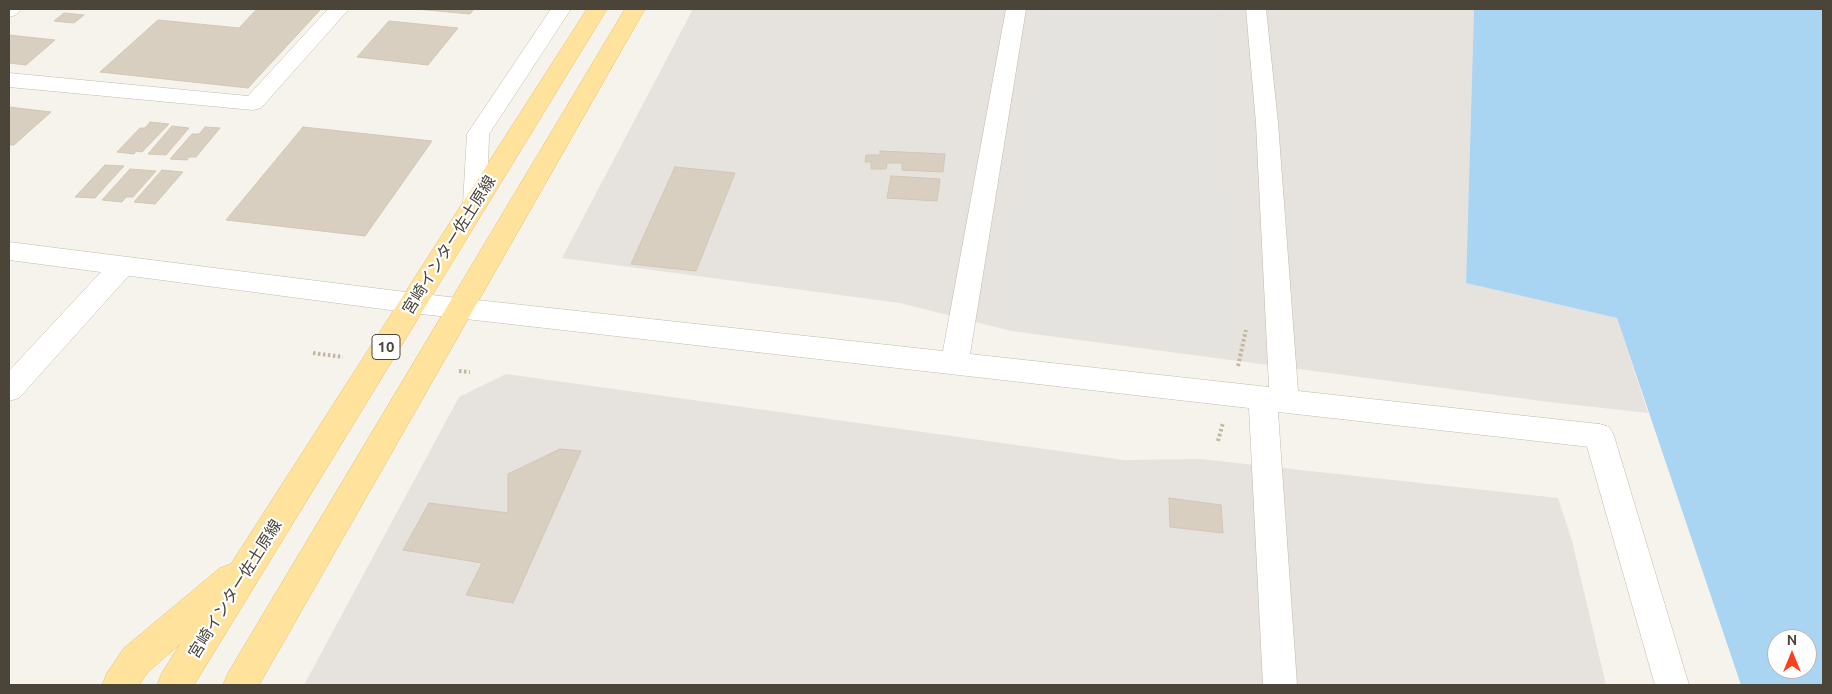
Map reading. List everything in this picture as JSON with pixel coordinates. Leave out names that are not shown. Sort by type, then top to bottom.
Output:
[{"type":"main road","name":"宮崎インター佐土原線","points":[[174,685],[598,9]]},
{"type":"main road","points":[[240,685],[635,9]]},
{"type":"main road","points":[[119,685],[136,660],[251,562]]},
{"type":"street","points":[[9,80],[253,103],[339,9]]},
{"type":"street","points":[[475,204],[478,134],[561,9]]},
{"type":"street","points":[[955,364],[1016,9]]},
{"type":"street","points":[[1256,9],[1267,123],[1280,685]]},
{"type":"street","points":[[9,251],[413,303],[1599,436],[1672,685]]},
{"type":"street","points":[[9,390],[122,266]]},
{"type":"path","points":[[1218,441],[1247,328]]},
{"type":"shaded area","points":[[693,9],[1474,9],[1466,283],[1617,318],[1648,413],[1549,402],[1011,331],[900,303],[562,258]]},
{"type":"shaded area","points":[[1044,9],[1217,9],[1231,343],[1216,349],[1038,330],[1001,304]]},
{"type":"shaded area","points":[[506,374],[1124,460],[1200,459],[1558,498],[1572,541],[1606,685],[304,685],[459,397]]},
{"type":"water","points":[[1474,9],[1823,9],[1823,685],[1741,685],[1617,318],[1466,283]]},
{"type":"building","points":[[257,9],[321,9],[248,88],[100,72],[158,20],[239,28]]},
{"type":"building","points":[[416,9],[474,9],[470,14]]},
{"type":"building","points":[[64,13],[84,15],[74,23],[54,21]]},
{"type":"building","points":[[389,21],[458,28],[428,65],[357,57]]},
{"type":"building","points":[[9,35],[55,40],[26,65],[9,63]]},
{"type":"building","points":[[9,107],[51,112],[14,145],[9,145]]},
{"type":"building","points":[[150,122],[169,124],[142,152],[136,151],[134,154],[117,152],[140,128],[145,128]]},
{"type":"building","points":[[172,126],[189,128],[166,155],[148,154]]},
{"type":"building","points":[[205,127],[220,128],[196,157],[189,157],[187,160],[170,159],[192,134],[199,134]]},
{"type":"building","points":[[303,127],[432,141],[365,236],[226,220]]},
{"type":"building","points":[[880,151],[945,154],[943,172],[902,170],[902,163],[887,163],[886,169],[871,169],[871,162],[865,162],[866,155],[880,155]]},
{"type":"building","points":[[105,165],[124,166],[95,198],[75,197]]},
{"type":"building","points":[[675,167],[735,173],[696,271],[631,264]]},
{"type":"building","points":[[130,169],[156,171],[133,197],[126,197],[122,202],[102,200]]},
{"type":"building","points":[[162,170],[183,172],[155,204],[134,202]]},
{"type":"building","points":[[891,176],[940,179],[937,201],[887,198]]},
{"type":"building","points":[[560,449],[581,451],[513,603],[466,595],[482,563],[403,550],[429,503],[508,513],[508,474]]},
{"type":"building","points":[[1169,498],[1221,505],[1223,533],[1170,527]]}]
